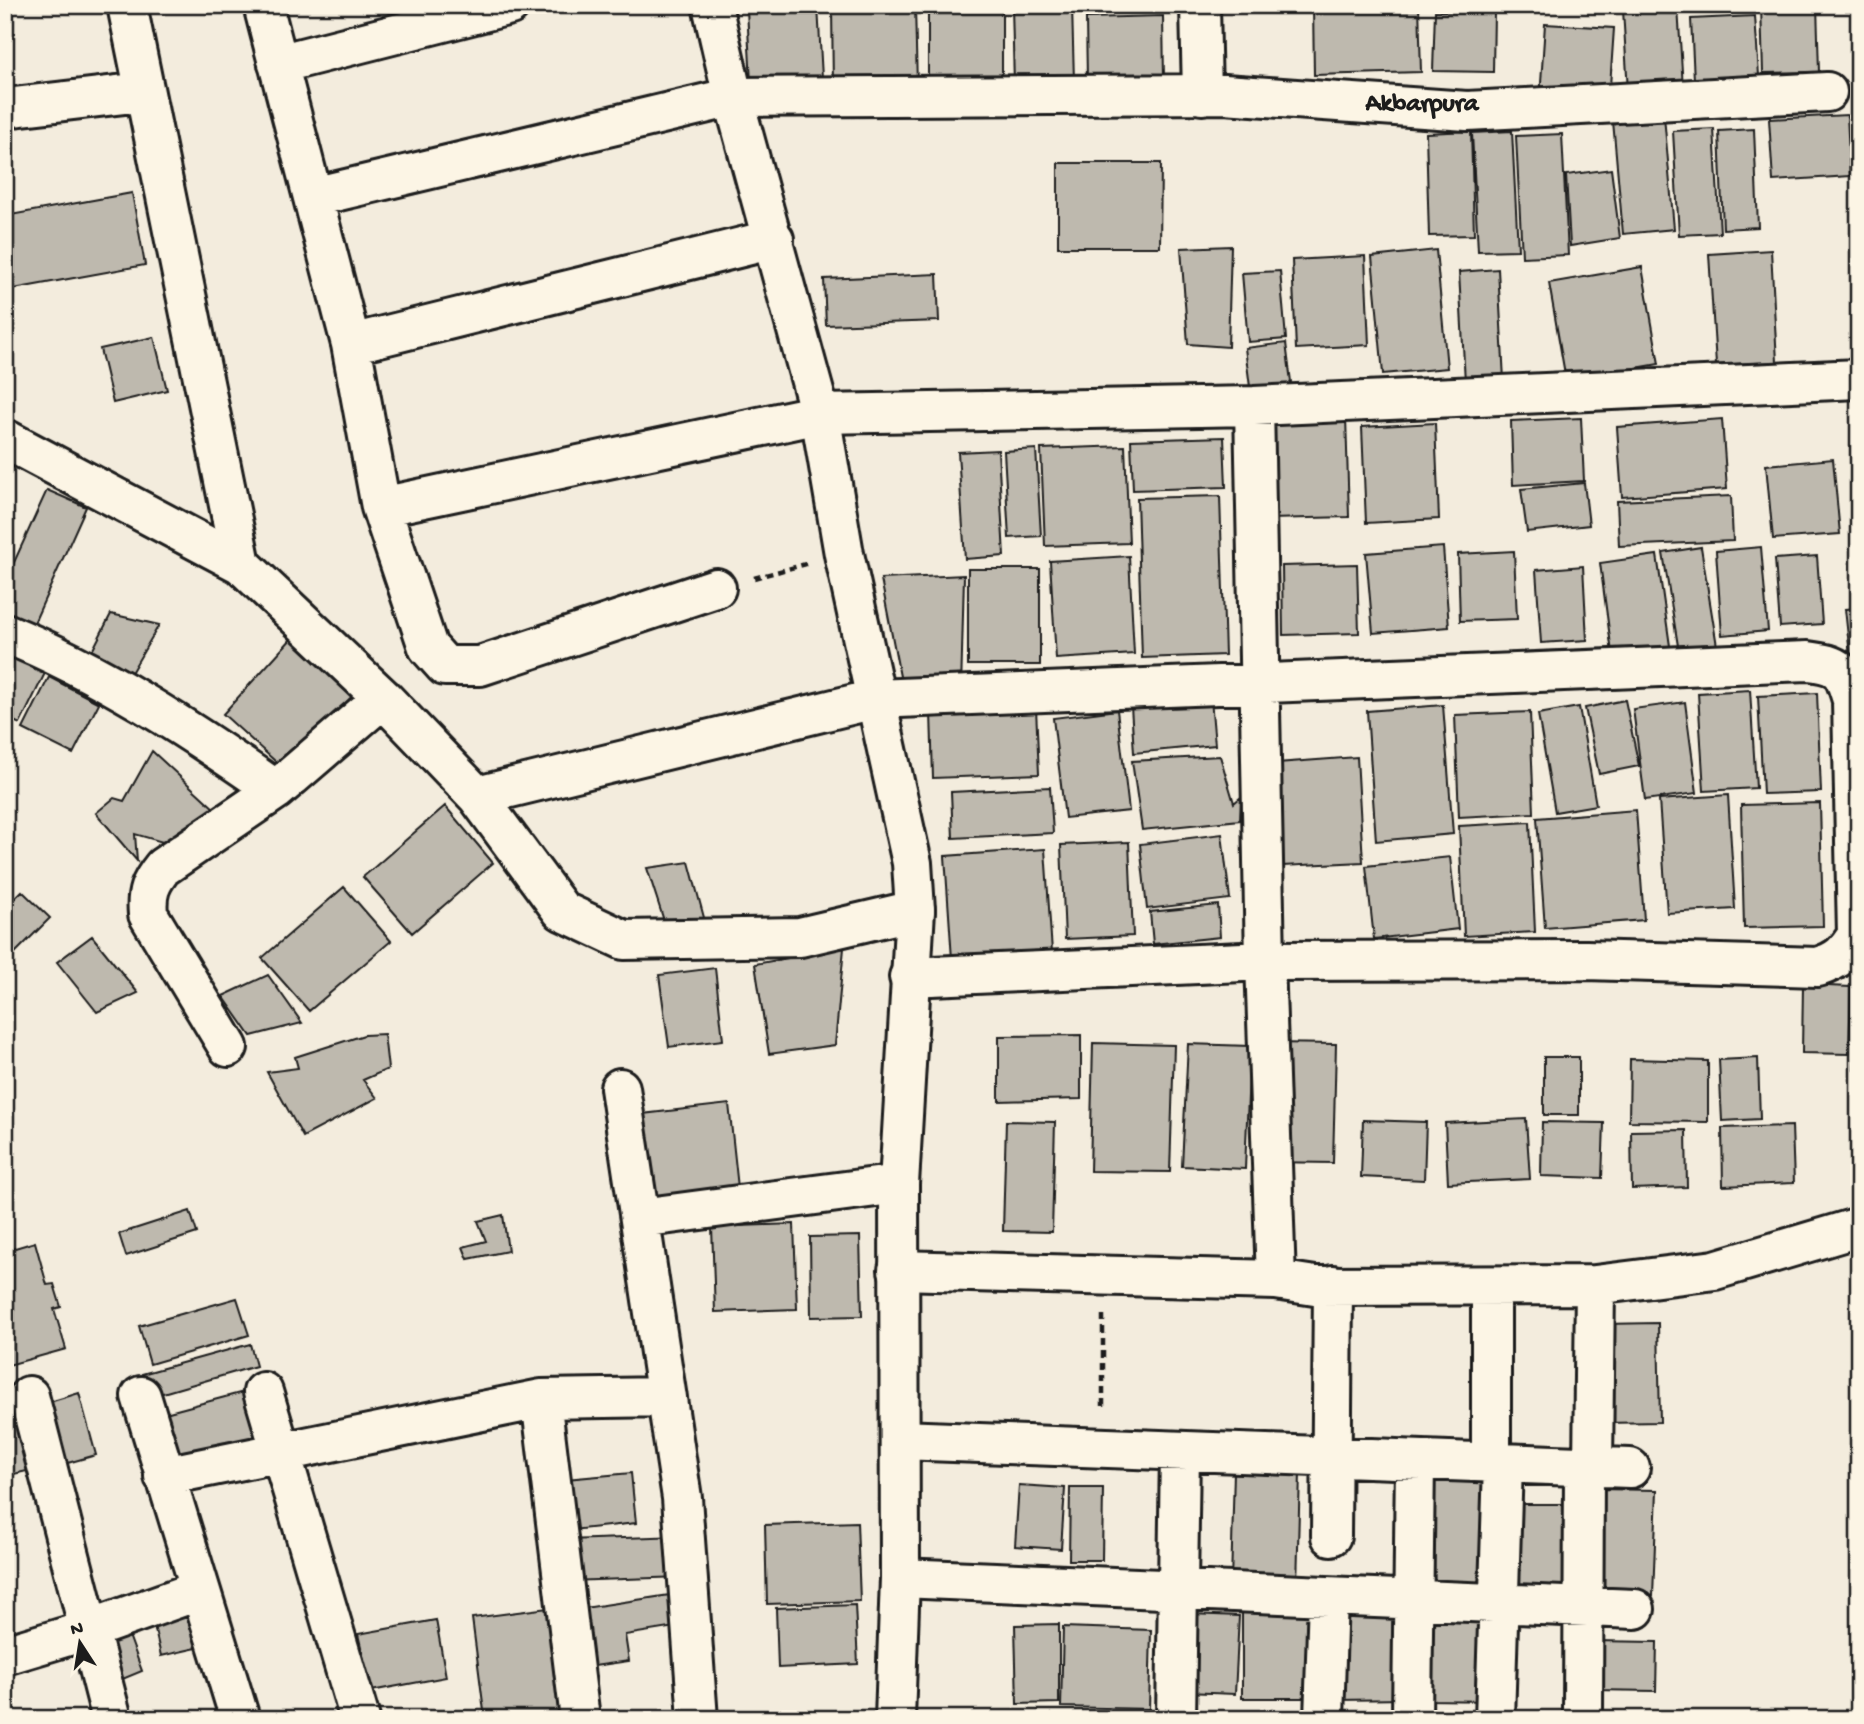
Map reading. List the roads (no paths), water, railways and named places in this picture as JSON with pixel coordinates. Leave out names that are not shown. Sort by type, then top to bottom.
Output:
[{"type":"street","points":[[127,5],[142,92],[240,564]]},
{"type":"street","points":[[263,5],[351,344],[381,507],[428,647],[446,666],[480,666],[716,588]]},
{"type":"street","points":[[278,64],[510,5]]},
{"type":"street","points":[[712,5],[733,97],[820,414],[844,554],[912,863],[915,910],[909,976],[898,1270],[900,1578],[895,1719]]},
{"type":"street","points":[[1200,5],[1202,95]]},
{"type":"street","points":[[5,108],[142,92]]},
{"type":"street","points":[[313,197],[733,97],[1202,95],[1467,111],[1827,92]]},
{"type":"street","points":[[351,344],[774,239]]},
{"type":"street","points":[[381,507],[820,414],[1254,406],[1859,379]]},
{"type":"street","points":[[1254,406],[1258,683],[1276,1280]]},
{"type":"street","points":[[5,439],[240,564],[383,698],[477,796],[562,911],[624,940],[800,937],[915,910]]},
{"type":"street","points":[[5,633],[36,645],[196,734],[276,790]]},
{"type":"street","points":[[477,796],[875,699],[1808,661],[1833,664],[1845,676],[1852,714],[1857,934],[1846,954],[1834,962],[1818,967],[1586,960],[1265,961],[909,976]]},
{"type":"street","points":[[228,1047],[148,914],[146,896],[150,882],[163,867],[276,790],[383,698]]},
{"type":"street","points":[[621,1088],[682,1498],[698,1719]]},
{"type":"street","points":[[640,1219],[900,1184]]},
{"type":"street","points":[[898,1270],[1276,1280],[1333,1285],[1595,1285],[1716,1270],[1859,1227]]},
{"type":"street","points":[[1331,1536],[1333,1285]]},
{"type":"street","points":[[1583,1719],[1583,1607],[1602,1467],[1595,1285]]},
{"type":"street","points":[[1491,1286],[1500,1604],[1495,1719]]},
{"type":"street","points":[[263,1392],[360,1719]]},
{"type":"street","points":[[29,1396],[112,1719]]},
{"type":"street","points":[[141,1396],[240,1719]]},
{"type":"street","points":[[164,1476],[541,1399],[667,1397]]},
{"type":"street","points":[[541,1399],[580,1719]]},
{"type":"street","points":[[900,1440],[1602,1467]]},
{"type":"street","points":[[1176,1719],[1180,1452]]},
{"type":"street","points":[[1412,1719],[1416,1601],[1415,1460]]},
{"type":"street","points":[[900,1578],[1635,1609]]},
{"type":"street","points":[[5,1655],[88,1630],[200,1590]]},
{"type":"street","points":[[1324,1719],[1328,1597]]},
{"type":"district","name":"Akbarpura","points":[[1422,105]]}]
